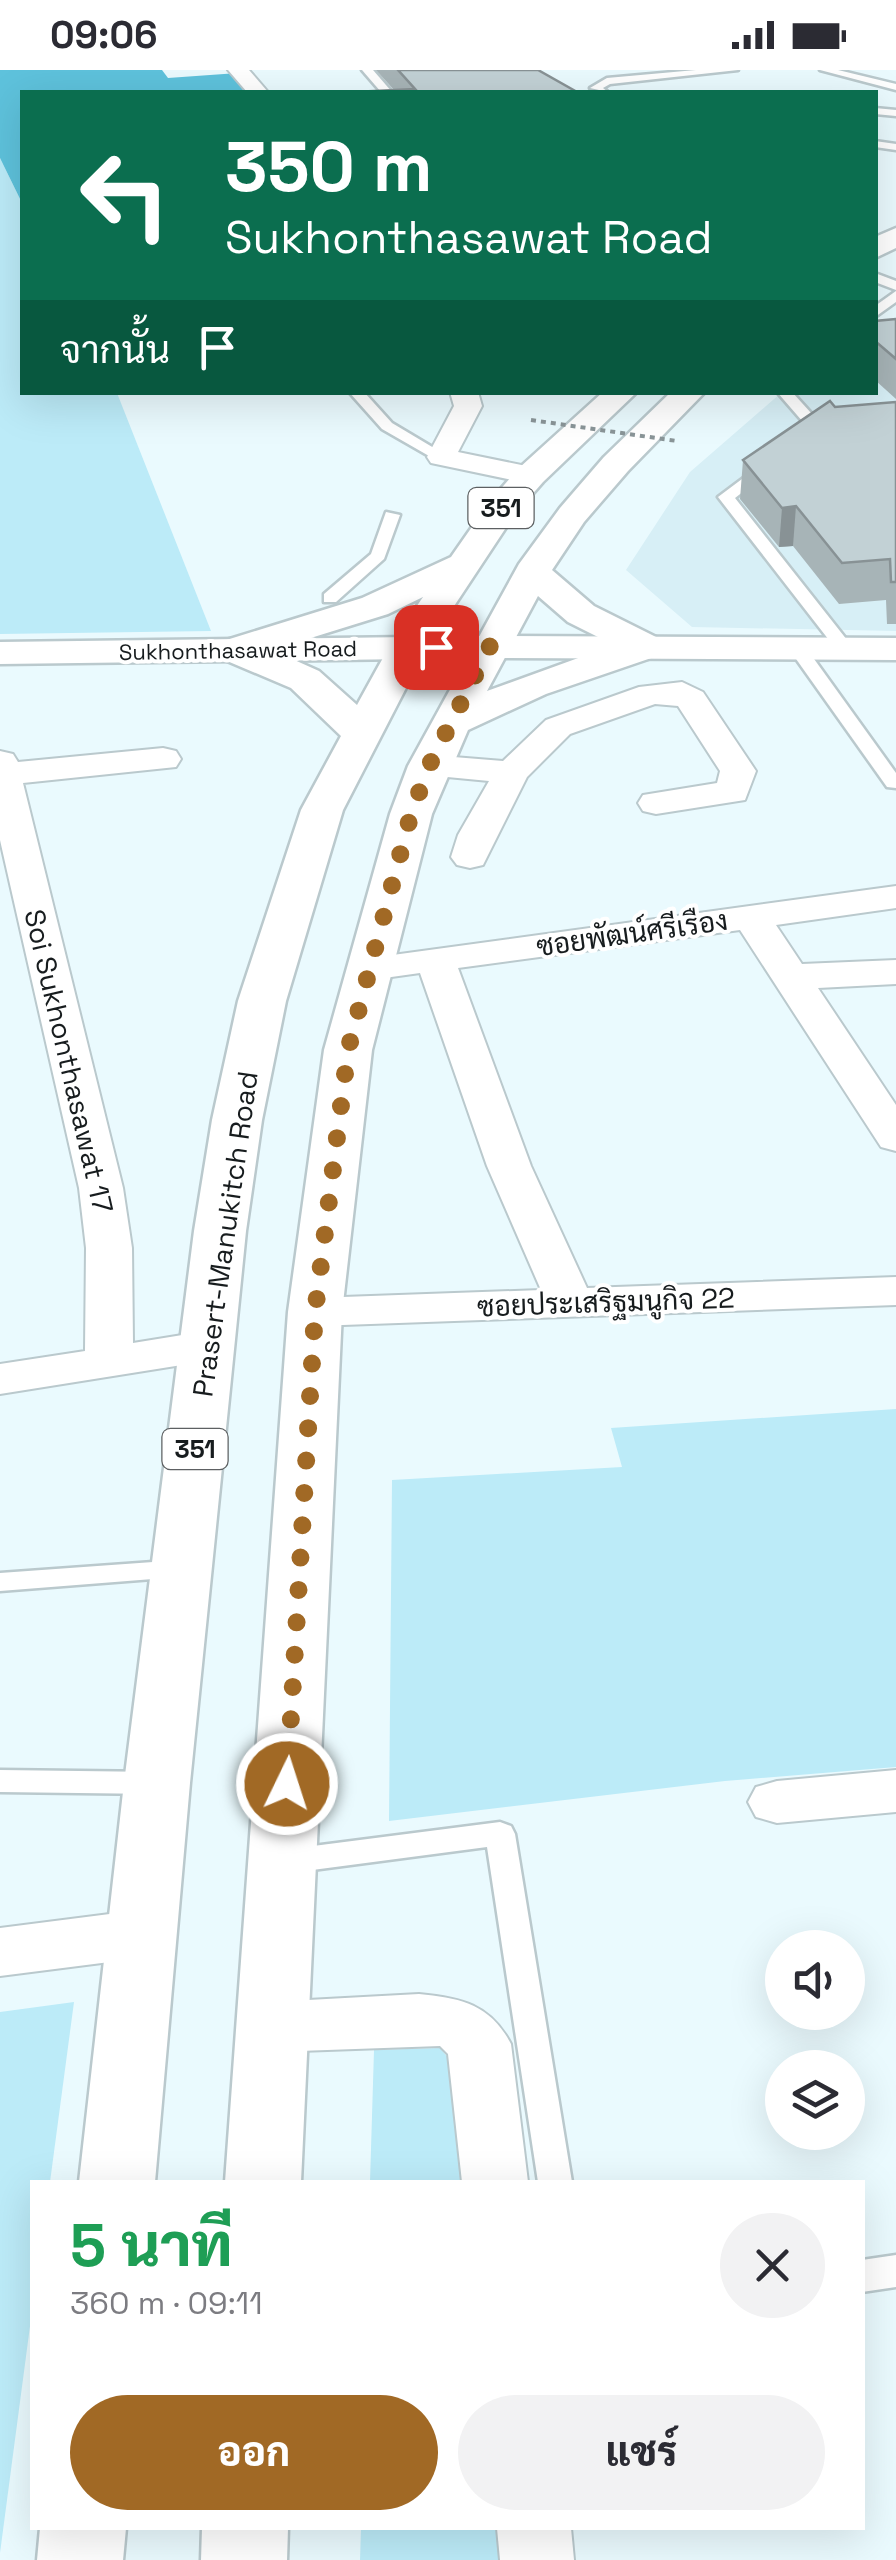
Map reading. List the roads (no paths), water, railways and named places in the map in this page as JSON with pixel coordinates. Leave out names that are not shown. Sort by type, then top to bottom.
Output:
[{"type":"main road","name":"Prasert-Manukitch Road","points":[[263,2180],[315,1312],[348,1050],[370,968],[391,789],[360,734],[408,647],[459,566],[502,508],[619,395]]},
{"type":"main road","name":"Prasert-Manukitch Road","points":[[117,2180],[207,1346],[237,1120],[258,1018],[391,789],[490,646],[532,572],[572,515],[616,464],[687,395]]},
{"type":"main road","points":[[502,508],[572,515]]},
{"type":"main road","points":[[234,650],[375,606],[459,566]]},
{"type":"main road","points":[[532,572],[581,614],[647,647]]},
{"type":"main road","name":"Sukhonthasawat Road","points":[[0,653],[490,646],[896,650]]},
{"type":"main road","points":[[391,789],[532,686],[647,647]]},
{"type":"main road","points":[[234,650],[296,671],[329,695],[360,734]]},
{"type":"main road","points":[[80,2560],[83,2530]]},
{"type":"main road","points":[[244,2560],[246,2530]]},
{"type":"street","points":[[238,70],[256,90]]},
{"type":"street","points":[[465,395],[468,406],[440,457],[532,475]]},
{"type":"street","points":[[470,857],[477,834],[512,772],[558,727],[651,694],[682,692],[691,699],[738,771],[738,782],[732,792],[656,803]]},
{"type":"street","points":[[2,768],[163,758]]},
{"type":"street","name":"Soi Sukhonthasawat 17","points":[[2,768],[8,822],[101,1188],[110,1248],[108,1363]]},
{"type":"street","points":[[391,789],[512,772]]},
{"type":"street","name":"ซอยพัฒน์ศรีเรือง","points":[[370,968],[894,898]]},
{"type":"street","points":[[751,916],[896,1138]]},
{"type":"street","points":[[435,959],[509,1166],[570,1303]]},
{"type":"street","points":[[799,988],[896,972]]},
{"type":"street","points":[[799,988],[896,996]]},
{"type":"street","name":"ซอยประเสริฐมนูกิจ 22","points":[[315,1312],[896,1290]]},
{"type":"street","points":[[0,1379],[207,1346]]},
{"type":"street","points":[[777,1802],[896,1792]]},
{"type":"street","points":[[0,1952],[141,1934]]},
{"type":"street","points":[[271,2027],[419,2018],[456,2023],[480,2044],[495,2180]]},
{"type":"street","points":[[534,2530],[538,2560]]},
{"type":"lane","points":[[368,70],[385,90]]},
{"type":"lane","points":[[565,70],[585,73]]},
{"type":"lane","points":[[598,90],[595,88],[607,81],[733,70]]},
{"type":"lane","points":[[825,70],[896,87]]},
{"type":"lane","points":[[853,90],[869,83]]},
{"type":"lane","points":[[359,395],[387,426],[440,457]]},
{"type":"lane","points":[[787,395],[819,432],[726,497],[845,649]]},
{"type":"lane","points":[[330,598],[380,557],[388,544],[392,515]]},
{"type":"lane","points":[[798,649],[894,783]]},
{"type":"lane","points":[[0,1582],[181,1569]]},
{"type":"lane","points":[[0,1781],[157,1783]]},
{"type":"lane","points":[[282,1862],[500,1834],[555,2180]]},
{"type":"lane","points":[[865,2276],[896,2271]]}]
